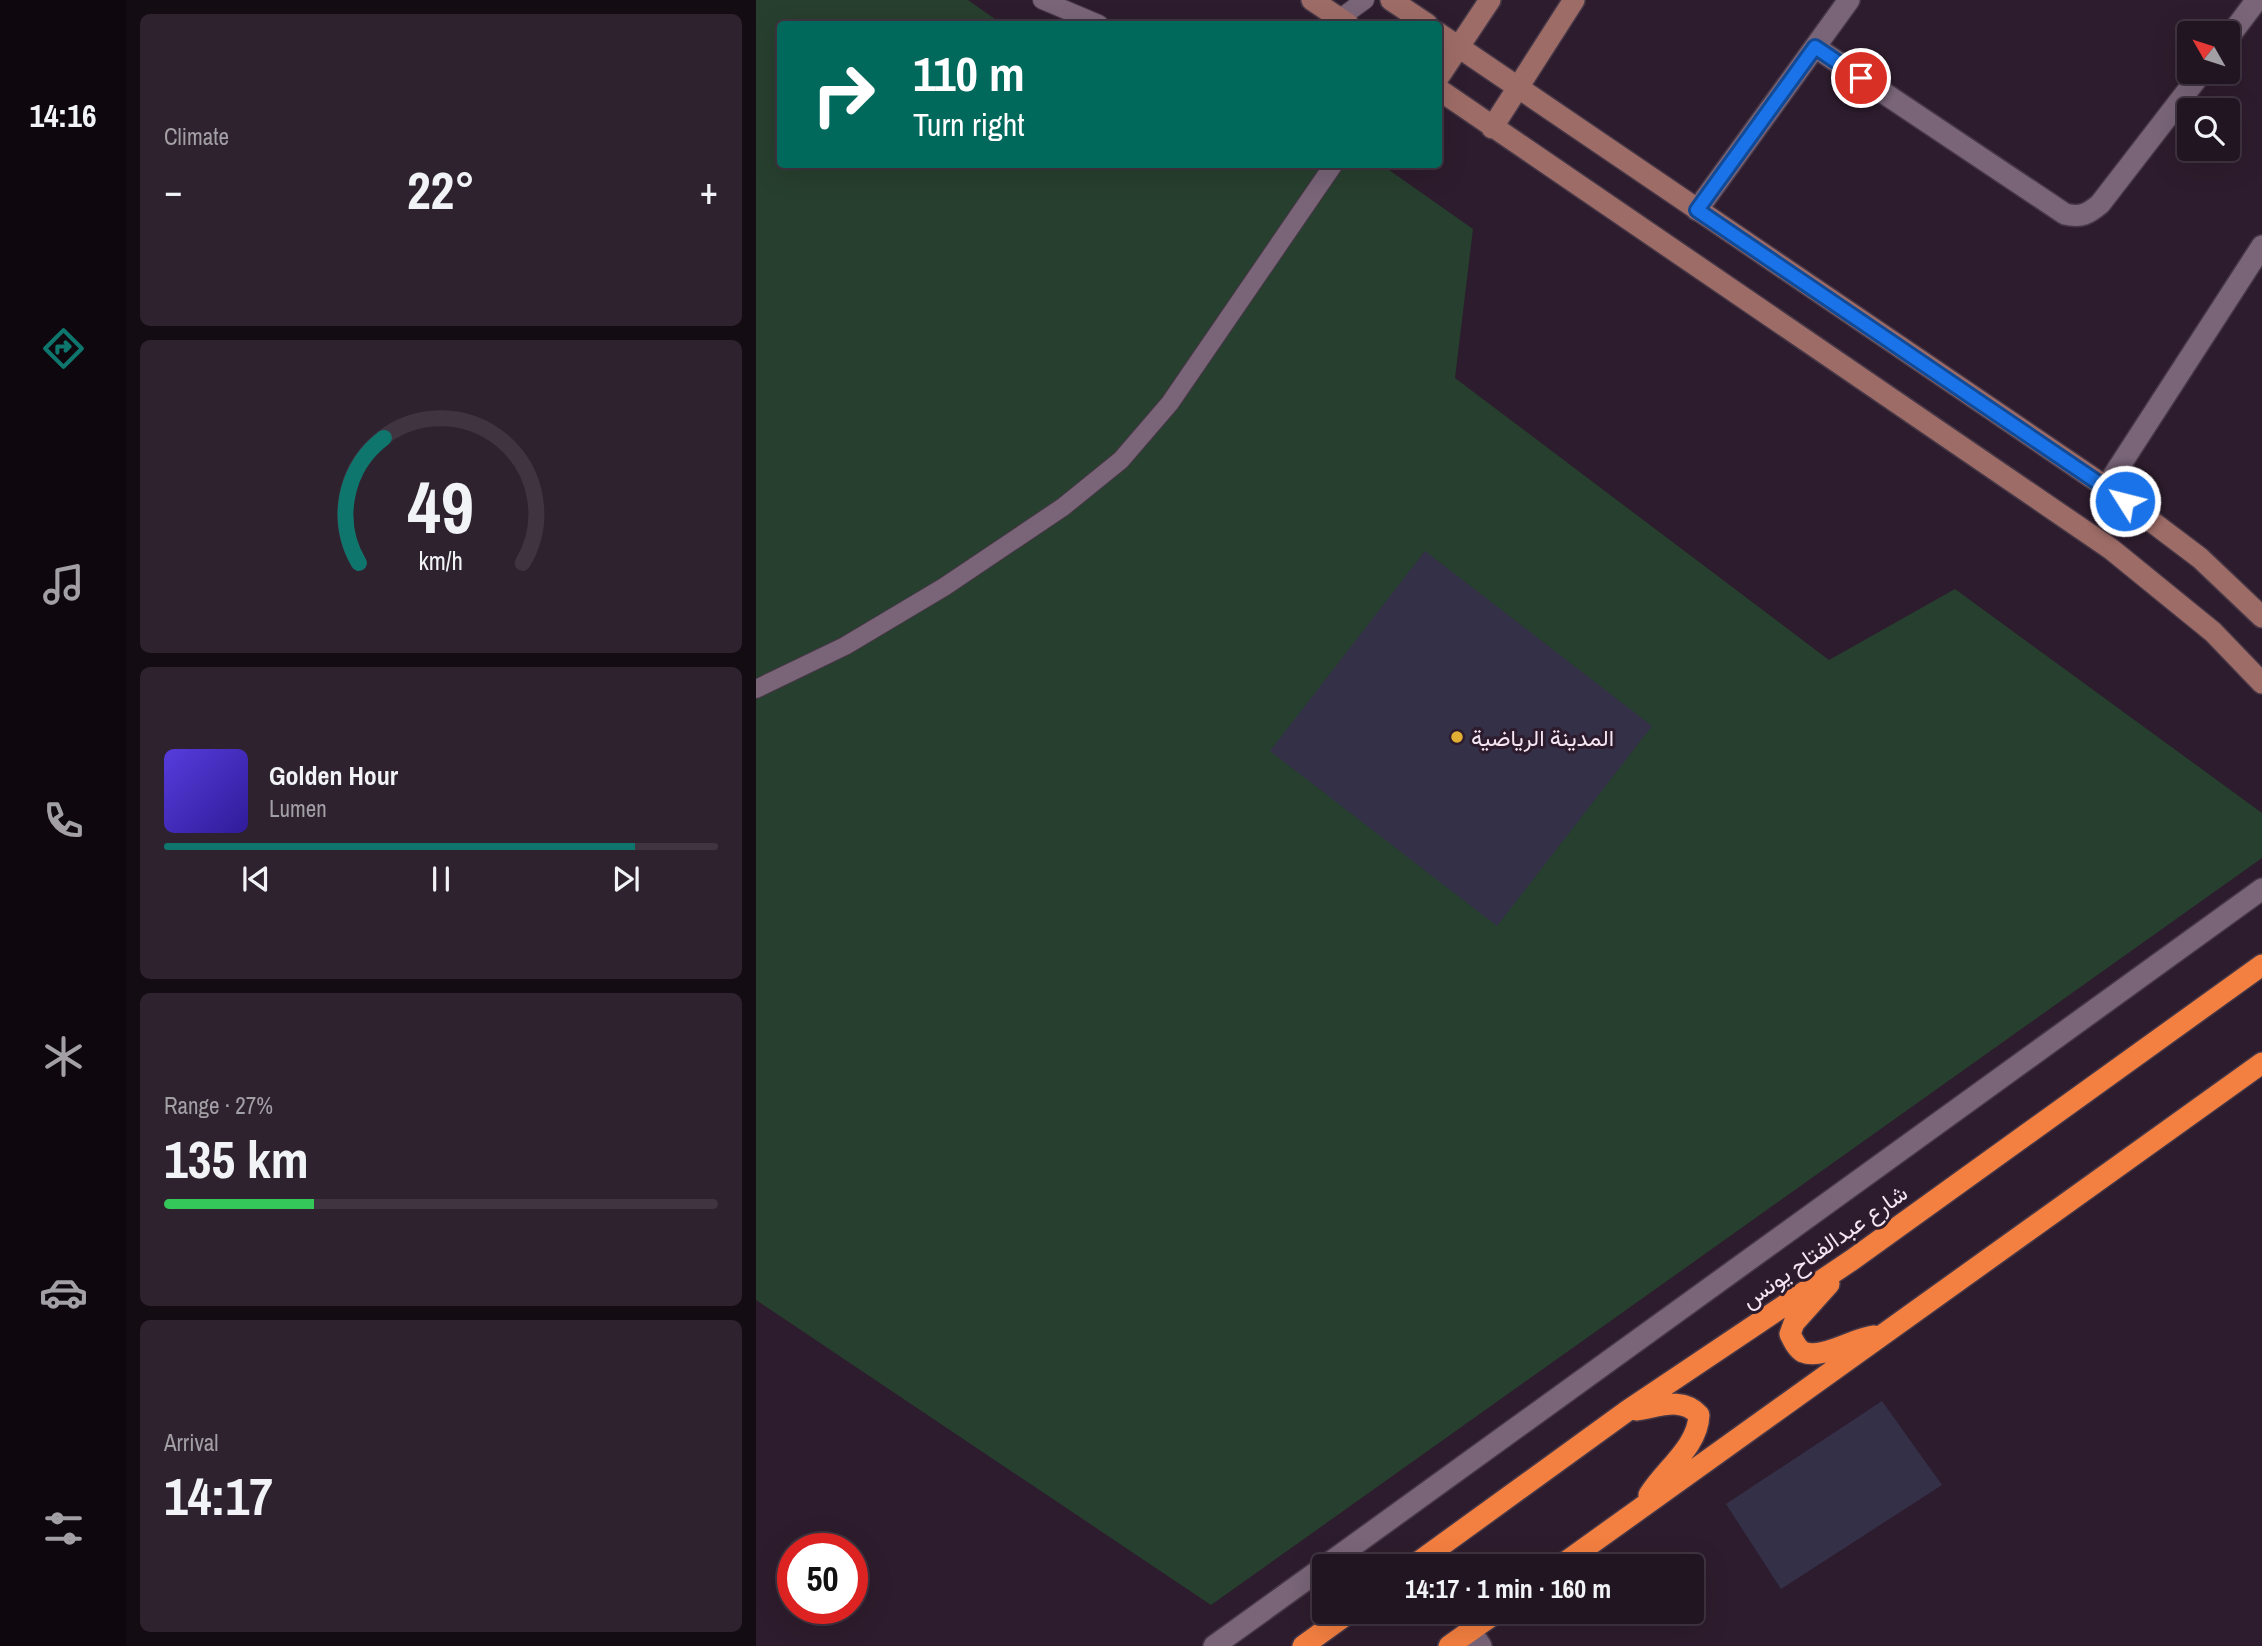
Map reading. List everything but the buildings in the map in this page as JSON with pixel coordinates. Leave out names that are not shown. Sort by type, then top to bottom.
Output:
[{"type":"highway","name":"شارع عبدالفتاح يونس","points":[[1430,1554],[1627,1411],[1852,1260],[2262,965]]},
{"type":"highway","points":[[1577,1554],[2262,1063]]},
{"type":"highway","points":[[1852,1260],[1794,1323],[1790,1334],[1803,1352],[1818,1353],[1867,1337],[1885,1335]]},
{"type":"highway","points":[[1627,1411],[1680,1404],[1692,1407],[1699,1415],[1699,1424],[1690,1442],[1658,1482],[1643,1506]]},
{"type":"highway","points":[[1303,1646],[1333,1624]]},
{"type":"highway","points":[[1449,1646],[1476,1638],[1487,1624]]},
{"type":"main road","points":[[1312,0],[1338,21]]},
{"type":"main road","points":[[1391,0],[1422,21]]},
{"type":"main road","points":[[1442,72],[1490,0]]},
{"type":"main road","points":[[1492,128],[1574,0]]},
{"type":"main road","points":[[1442,36],[2106,487],[2200,558],[2262,617]]},
{"type":"main road","points":[[1442,92],[2111,549],[2213,632],[2262,683]]},
{"type":"street","points":[[1697,210],[1849,0]]},
{"type":"street","points":[[2240,22],[2256,0],[2262,5]]},
{"type":"street","points":[[1815,47],[2065,214],[2078,218],[2101,204],[2193,84]]},
{"type":"street","points":[[2106,487],[2262,246]]},
{"type":"street","points":[[1342,1554],[2262,889]]},
{"type":"street","points":[[1214,1646],[1312,1575]]},
{"type":"lane","points":[[1342,21],[1365,0]]},
{"type":"lane","points":[[1048,2],[1092,21]]},
{"type":"lane","points":[[756,689],[845,646],[944,587],[1063,508],[1121,460],[1170,403],[1331,168]]},
{"type":"green space","name":"المدينة الرياضية","points":[[756,0],[968,0],[998,21],[777,21],[777,168],[1386,168],[1473,229],[1455,378],[1829,660],[1955,589],[2262,813],[2262,858],[1211,1605],[756,1300]]},
{"type":"place","name":"المدينة الرياضية","points":[[1457,737]]},
{"type":"route","points":[[1861,78],[1815,47],[1697,210],[2125,501]]}]
